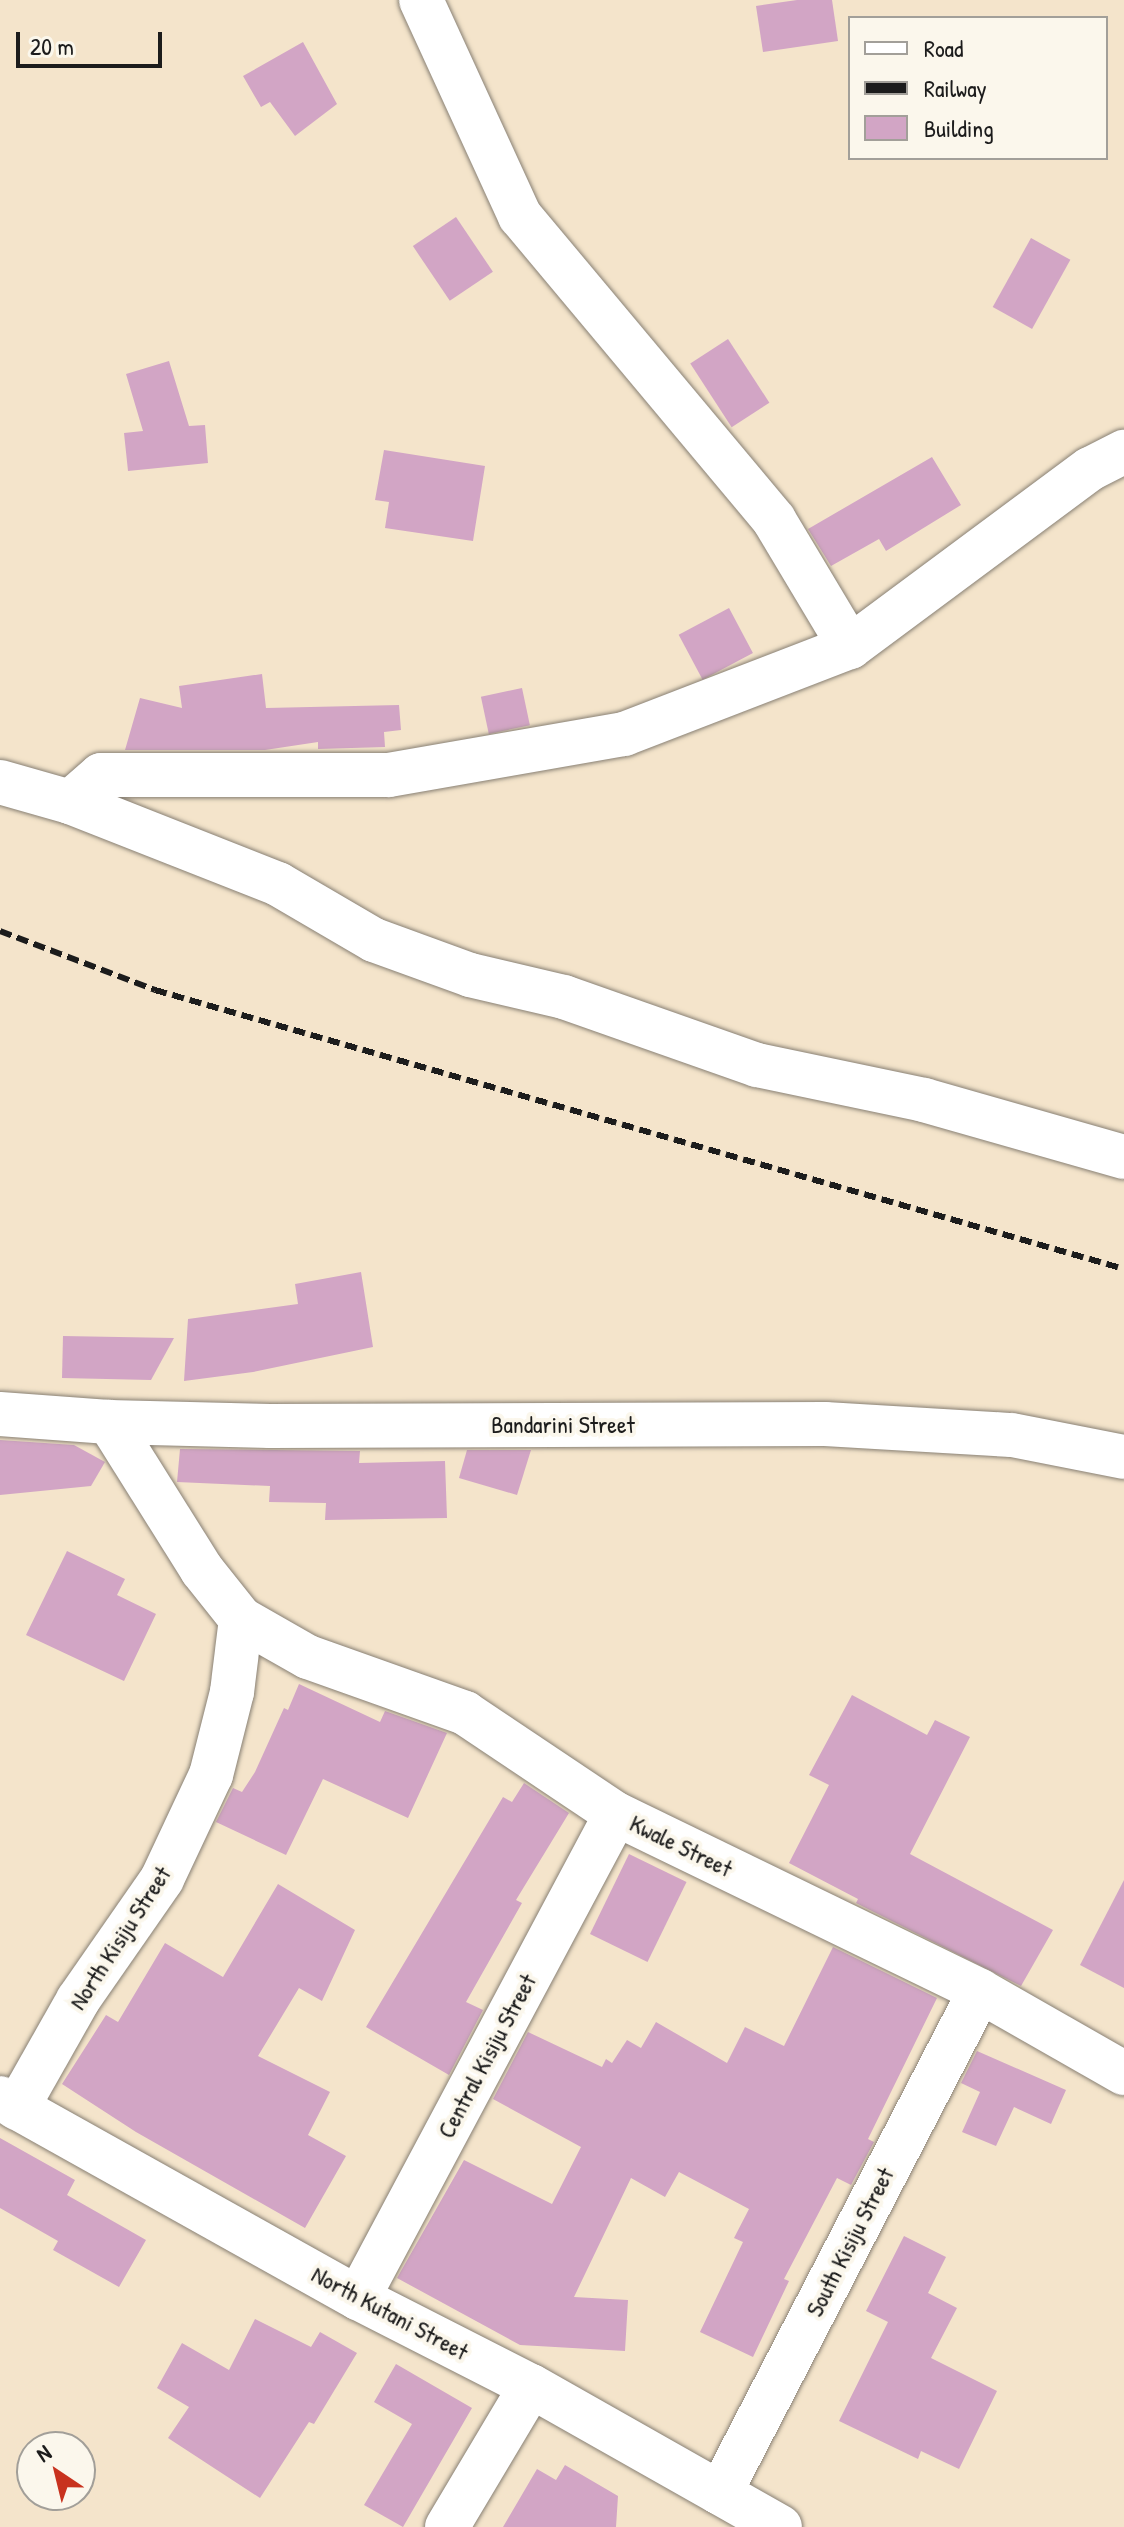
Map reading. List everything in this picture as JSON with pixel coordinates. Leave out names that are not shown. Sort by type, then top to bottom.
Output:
[{"type":"street","points":[[421,0],[520,216],[774,520],[850,647]]},
{"type":"street","points":[[70,802],[101,775],[389,775],[624,734],[850,647],[1090,469],[1124,452]]},
{"type":"street","points":[[0,782],[70,802],[278,884],[374,940],[470,975],[564,997],[757,1065],[924,1100],[1124,1157]]},
{"type":"street","name":"Bandarini Street","points":[[0,1414],[109,1422],[270,1426],[825,1424],[1012,1435],[1124,1457]]},
{"type":"street","points":[[109,1422],[202,1570],[241,1619]]},
{"type":"street","name":"Kwale Street","points":[[241,1619],[308,1657],[465,1713],[616,1814],[980,1991],[1124,2073]]},
{"type":"street","name":"North Kisiju Street","points":[[8,2103],[162,1879],[211,1775],[232,1692],[241,1619]]},
{"type":"street","name":"Central Kisiju Street","points":[[358,2298],[616,1814]]},
{"type":"street","name":"South Kisiju Street","points":[[720,2493],[980,1991]]},
{"type":"street","name":"North Kutani Street","points":[[8,2103],[358,2298],[531,2386],[780,2527]]},
{"type":"street","points":[[447,2527],[531,2386]]},
{"type":"building","points":[[797,0],[832,0],[838,41],[763,52],[756,6]]},
{"type":"building","points":[[303,42],[337,104],[295,136],[270,102],[261,107],[243,76]]},
{"type":"building","points":[[456,217],[493,272],[450,301],[413,246]]},
{"type":"building","points":[[1031,238],[1070,260],[1032,329],[993,307]]},
{"type":"building","points":[[728,339],[769,403],[732,427],[690,364]]},
{"type":"building","points":[[169,361],[189,426],[205,425],[208,463],[128,471],[124,433],[143,431],[126,374]]},
{"type":"building","points":[[384,450],[485,466],[473,541],[385,528],[389,502],[375,500]]},
{"type":"building","points":[[932,457],[961,505],[886,551],[879,539],[831,566],[808,529]]},
{"type":"building","points":[[729,608],[753,653],[703,680],[679,635]]},
{"type":"building","points":[[262,674],[266,708],[399,705],[401,730],[384,732],[385,747],[318,749],[318,742],[265,750],[125,750],[140,698],[182,708],[179,686]]},
{"type":"building","points":[[522,688],[530,725],[489,734],[481,697]]},
{"type":"building","points":[[361,1272],[373,1347],[253,1372],[184,1381],[188,1319],[298,1304],[295,1284]]},
{"type":"building","points":[[63,1336],[174,1338],[151,1380],[62,1378]]},
{"type":"building","points":[[0,1440],[74,1445],[105,1462],[91,1486],[0,1495]]},
{"type":"building","points":[[180,1449],[360,1451],[359,1463],[445,1461],[447,1518],[325,1520],[326,1503],[269,1502],[270,1486],[177,1482]]},
{"type":"building","points":[[467,1450],[531,1450],[517,1495],[459,1478]]},
{"type":"building","points":[[67,1551],[125,1579],[117,1595],[156,1614],[124,1681],[26,1635]]},
{"type":"building","points":[[299,1684],[380,1722],[385,1711],[447,1733],[408,1818],[323,1779],[286,1855],[216,1822],[233,1788],[242,1792],[255,1772],[284,1708],[288,1710]]},
{"type":"building","points":[[852,1695],[927,1735],[935,1720],[970,1737],[910,1854],[1053,1930],[1021,1986],[856,1903],[858,1899],[789,1863],[829,1785],[809,1775]]},
{"type":"building","points":[[524,1783],[569,1813],[516,1900],[522,1903],[466,2002],[483,2010],[449,2075],[366,2027],[503,1797],[512,1802]]},
{"type":"building","points":[[629,1854],[687,1882],[648,1962],[590,1934]]},
{"type":"building","points":[[1124,1880],[1124,1988],[1080,1965]]},
{"type":"building","points":[[278,1884],[355,1930],[322,2001],[299,1988],[258,2056],[330,2092],[308,2135],[346,2156],[305,2228],[136,2132],[62,2084],[106,2015],[118,2022],[165,1943],[223,1977]]},
{"type":"building","points":[[833,1947],[937,1998],[868,2139],[874,2142],[851,2185],[837,2178],[784,2279],[789,2281],[753,2357],[700,2332],[743,2242],[734,2238],[749,2209],[679,2172],[665,2197],[631,2178],[574,2297],[628,2300],[625,2351],[520,2345],[397,2278],[464,2160],[552,2204],[581,2147],[493,2099],[528,2032],[602,2067],[606,2059],[612,2063],[627,2040],[641,2048],[656,2022],[727,2063],[745,2027],[784,2046]]},
{"type":"building","points":[[977,2051],[1066,2090],[1051,2124],[1014,2107],[996,2146],[962,2132],[980,2092],[961,2083]]},
{"type":"building","points":[[0,2138],[75,2180],[67,2195],[146,2240],[119,2287],[53,2250],[58,2241],[0,2208]]},
{"type":"building","points":[[904,2236],[946,2257],[928,2293],[957,2308],[931,2358],[997,2391],[959,2469],[921,2451],[918,2459],[839,2421],[888,2322],[866,2311]]},
{"type":"building","points":[[255,2319],[311,2347],[320,2332],[357,2353],[314,2424],[309,2422],[260,2498],[168,2438],[189,2407],[157,2388],[182,2343],[229,2370]]},
{"type":"building","points":[[396,2364],[472,2408],[403,2527],[364,2505],[412,2424],[374,2402]]},
{"type":"building","points":[[565,2465],[618,2496],[616,2527],[503,2527],[537,2469],[556,2480]]},
{"type":"railway","points":[[0,931],[155,990],[1124,1269]]}]
